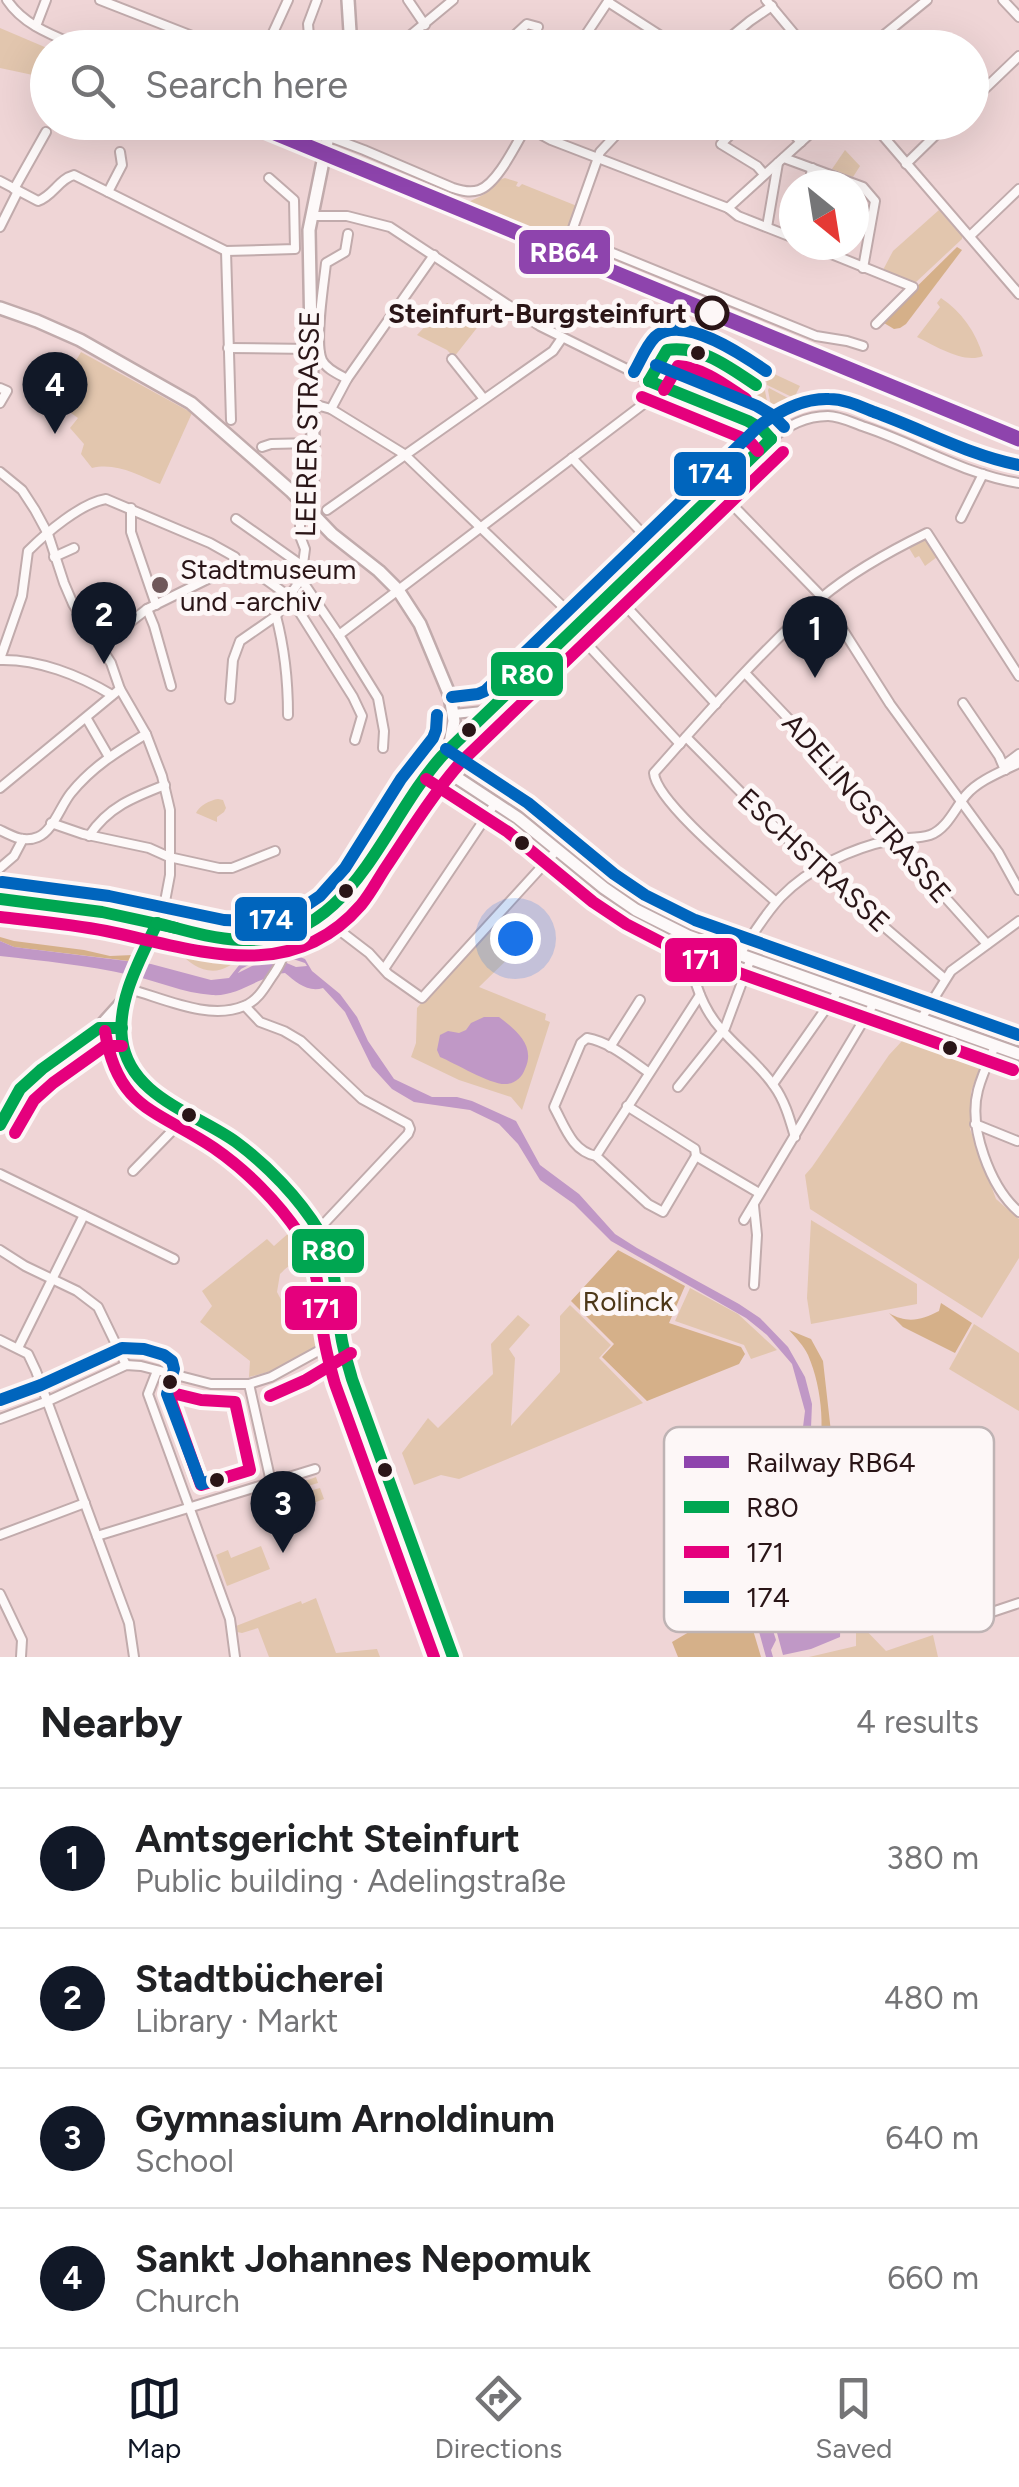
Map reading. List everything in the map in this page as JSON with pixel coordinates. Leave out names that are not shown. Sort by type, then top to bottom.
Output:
[{"type":"main road","points":[[348,0],[350,30]]},
{"type":"main road","name":"LEERER STRASSE","points":[[304,505],[312,483],[308,250],[327,140]]},
{"type":"main road","points":[[0,308],[80,340],[192,402],[332,534],[398,590],[430,644],[454,714],[449,749],[406,803],[348,893],[322,917],[287,935],[233,939],[123,916],[0,899]]},
{"type":"main road","points":[[436,764],[496,802],[636,910],[688,936],[1019,1054]]},
{"type":"main road","points":[[123,916],[137,932],[144,953]]},
{"type":"main road","points":[[157,923],[130,988],[122,1028],[125,1054],[138,1077],[157,1095],[210,1124],[240,1146],[289,1194],[318,1230],[333,1267],[342,1338],[352,1379],[454,1657]]},
{"type":"main road","points":[[0,1125],[26,1082],[99,1028],[130,988]]},
{"type":"main road","points":[[99,1028],[122,1028]]},
{"type":"street","points":[[7,0],[22,17],[45,30]]},
{"type":"street","points":[[36,26],[46,0]]},
{"type":"street","points":[[100,0],[177,30]]},
{"type":"street","points":[[274,30],[288,0]]},
{"type":"street","points":[[308,30],[316,0]]},
{"type":"street","points":[[408,0],[425,25]]},
{"type":"street","points":[[418,30],[453,0]]},
{"type":"street","points":[[890,30],[928,0]]},
{"type":"street","points":[[1003,0],[1019,17]]},
{"type":"street","points":[[589,30],[609,1],[652,30]]},
{"type":"street","points":[[738,30],[769,3],[791,30]]},
{"type":"street","points":[[521,30],[528,24],[538,26]]},
{"type":"street","points":[[989,85],[1019,56]]},
{"type":"street","points":[[0,228],[42,140]]},
{"type":"street","points":[[333,140],[469,192],[491,182],[515,140]]},
{"type":"street","points":[[559,140],[779,232]]},
{"type":"street","points":[[609,140],[602,147],[573,228],[576,238],[816,336],[863,346]]},
{"type":"street","points":[[726,140],[722,144],[764,174]]},
{"type":"street","points":[[886,140],[1019,294]]},
{"type":"street","points":[[906,164],[931,140]]},
{"type":"street","points":[[728,208],[801,142]]},
{"type":"street","points":[[108,192],[122,165],[120,152]]},
{"type":"street","points":[[781,160],[817,170]]},
{"type":"street","points":[[767,227],[781,160]]},
{"type":"street","points":[[0,181],[38,201],[74,175],[226,251],[294,249],[294,200],[269,178]]},
{"type":"street","points":[[970,236],[1019,190]]},
{"type":"street","points":[[869,194],[875,202],[869,235]]},
{"type":"street","points":[[311,216],[347,216],[402,234],[562,338],[661,386],[748,420],[771,439]]},
{"type":"street","name":"LEERER STRASSE","points":[[347,379],[324,363],[319,340],[326,263],[345,252],[348,234]]},
{"type":"street","points":[[226,251],[231,420]]},
{"type":"street","points":[[331,409],[347,379],[434,255]]},
{"type":"street","points":[[849,260],[913,287],[876,324]]},
{"type":"street","points":[[863,268],[864,260]]},
{"type":"street","points":[[326,510],[553,350],[562,338]]},
{"type":"street","points":[[228,348],[312,350]]},
{"type":"street","points":[[452,359],[484,399]]},
{"type":"street","points":[[339,634],[654,396],[661,386]]},
{"type":"street","points":[[0,403],[3,390]]},
{"type":"street","name":"ESCHSTRASSE","points":[[313,404],[331,409],[404,454],[482,526],[683,741],[818,870],[945,979]]},
{"type":"street","points":[[454,714],[495,705],[771,439],[797,422],[834,416],[982,477],[1019,482]]},
{"type":"street","points":[[262,447],[312,442]]},
{"type":"street","points":[[572,458],[656,549]]},
{"type":"street","points":[[0,472],[22,490],[48,534],[74,604],[111,663],[116,692],[146,734],[165,785],[170,810],[170,874],[168,895],[157,923]]},
{"type":"street","points":[[960,518],[982,477]]},
{"type":"street","points":[[719,491],[822,598],[890,704],[998,852],[1019,890]]},
{"type":"street","points":[[116,692],[40,664],[0,660],[22,596],[28,551],[84,506],[106,499],[210,543],[234,557],[238,568]]},
{"type":"street","name":"LEERER STRASSE","points":[[230,700],[235,650],[240,641],[276,616],[301,578],[304,505]]},
{"type":"street","points":[[130,508],[131,532],[171,686]]},
{"type":"street","points":[[236,519],[304,567]]},
{"type":"street","points":[[776,902],[669,801],[655,784],[654,773],[745,673],[822,598],[852,575],[927,534],[1019,676]]},
{"type":"street","points":[[54,557],[74,548]]},
{"type":"street","points":[[101,645],[152,607],[222,572],[238,568],[254,571],[290,597],[353,698],[362,716],[354,740]]},
{"type":"street","points":[[301,578],[378,698],[383,748]]},
{"type":"street","points":[[612,591],[716,704]]},
{"type":"street","points":[[276,616],[288,676],[288,715]]},
{"type":"street","name":"ADELINGSTRASSE","points":[[745,673],[880,816],[893,839],[987,944]]},
{"type":"street","points":[[0,788],[116,692]]},
{"type":"street","points":[[963,704],[1005,770]]},
{"type":"street","points":[[87,718],[109,757]]},
{"type":"street","points":[[0,830],[24,840],[38,838],[86,776],[146,734]]},
{"type":"street","points":[[1005,770],[1007,763],[1019,754]]},
{"type":"street","points":[[678,1087],[722,1030],[746,956],[776,902],[793,885],[859,848],[931,835],[947,822],[968,792],[1019,763]]},
{"type":"street","points":[[89,836],[109,811],[165,785]]},
{"type":"street","points":[[384,970],[496,802]]},
{"type":"street","points":[[49,827],[149,848],[169,857],[219,868],[232,868],[275,851]]},
{"type":"street","points":[[0,868],[24,840]]},
{"type":"street","points":[[322,917],[422,998],[558,850]]},
{"type":"street","points":[[922,1019],[958,964],[1019,921]]},
{"type":"street","points":[[130,988],[220,1011],[245,1006],[260,995],[274,975],[286,952],[287,935]]},
{"type":"street","points":[[688,936],[688,951],[700,994],[722,1030],[773,1084],[796,1136]]},
{"type":"street","points":[[773,1084],[839,990]]},
{"type":"street","points":[[596,1156],[700,994]]},
{"type":"street","points":[[610,1047],[640,1000]]},
{"type":"street","points":[[744,1220],[874,1004]]},
{"type":"street","points":[[245,1006],[260,1022],[284,1030],[300,1041],[362,1099],[408,1124],[410,1129],[318,1230]]},
{"type":"street","points":[[627,1106],[695,1149],[696,1156],[663,1212],[648,1204],[596,1156],[574,1145],[554,1107],[581,1043],[588,1038],[610,1047],[648,1072]]},
{"type":"street","points":[[995,1046],[978,1090],[975,1124],[995,1180],[1019,1212]]},
{"type":"street","points":[[133,1171],[170,1133],[183,1110]]},
{"type":"street","points":[[975,1124],[1017,1142]]},
{"type":"street","points":[[696,1156],[759,1193]]},
{"type":"street","points":[[0,1174],[174,1259]]},
{"type":"street","points":[[754,1206],[754,1285]]},
{"type":"street","points":[[18,1348],[84,1215]]},
{"type":"street","points":[[0,1250],[98,1307],[126,1365]]},
{"type":"street","points":[[0,1419],[126,1365],[211,1384],[249,1384],[272,1377],[342,1338]]},
{"type":"street","points":[[0,1340],[28,1354],[48,1401],[129,1623],[134,1657]]},
{"type":"street","points":[[157,1371],[148,1394],[230,1619],[236,1657]]},
{"type":"street","points":[[249,1384],[271,1482]]},
{"type":"street","points":[[96,1536],[315,1469]]},
{"type":"street","points":[[0,1535],[84,1502]]},
{"type":"street","points":[[0,1594],[22,1640],[21,1657]]},
{"type":"street","points":[[994,1611],[1019,1603]]},
{"type":"shaded area","points":[[0,28],[30,41],[30,74],[0,68]]},
{"type":"shaded area","points":[[845,150],[860,166],[857,170],[832,169]]},
{"type":"shaded area","points":[[505,178],[518,182],[516,186],[522,184],[577,206],[561,247],[465,206]]},
{"type":"shaded area","points":[[939,210],[962,239],[915,283],[883,270],[893,251]]},
{"type":"shaded area","points":[[941,298],[967,323],[983,356],[958,356],[917,337],[940,307],[937,303]]},
{"type":"shaded area","points":[[447,303],[480,324],[454,357],[417,335]]},
{"type":"shaded area","points":[[81,352],[192,413],[160,484],[118,468],[92,468],[81,454],[84,444],[70,428],[78,418],[53,400]]},
{"type":"shaded area","points":[[770,372],[800,386],[794,398],[767,385]]},
{"type":"shaded area","points":[[762,379],[771,421],[752,414]]},
{"type":"shaded area","points":[[769,388],[803,406],[804,408],[774,422]]},
{"type":"shaded area","points":[[926,540],[937,557],[925,566],[909,548]]},
{"type":"shaded area","points":[[223,800],[226,808],[217,822],[196,813],[205,804]]},
{"type":"shaded area","points":[[255,901],[273,910],[237,922],[224,921],[233,909]]},
{"type":"shaded area","points":[[483,933],[491,933],[515,952],[479,987],[546,1014],[545,1020],[550,1022],[522,1110],[511,1097],[459,1080],[411,1057],[416,1043],[417,1008]]},
{"type":"shaded area","points":[[0,941],[14,947],[151,964],[211,980],[229,978],[240,964],[267,951],[268,955],[238,973],[268,958],[296,967],[307,966],[290,958],[292,954],[305,959],[312,971],[340,994],[394,1079],[432,1097],[472,1101],[516,1121],[540,1165],[579,1194],[615,1234],[760,1318],[788,1347],[805,1377],[812,1404],[811,1427],[803,1427],[805,1411],[792,1364],[767,1335],[746,1318],[611,1241],[574,1204],[540,1180],[518,1144],[499,1124],[470,1110],[414,1102],[392,1089],[372,1067],[345,1012],[323,988],[307,988],[285,973],[231,993],[201,994],[114,972],[0,956]]},
{"type":"shaded area","points":[[276,944],[281,949],[260,948],[215,971],[196,966],[180,952],[219,959],[242,952],[243,948]]},
{"type":"shaded area","points":[[484,1017],[499,1017],[518,1033],[526,1046],[528,1061],[513,1082],[500,1084],[440,1057],[440,1035],[448,1031],[459,1033]]},
{"type":"shaded area","points":[[916,1026],[986,1050],[971,1092],[970,1129],[996,1199],[1019,1219],[1019,1258],[982,1318],[810,1209],[805,1175],[889,1055]]},
{"type":"shaded area","points":[[811,1220],[917,1284],[917,1304],[811,1324],[807,1298]]},
{"type":"shaded area","points":[[299,1224],[324,1262],[321,1265],[303,1261],[290,1266],[280,1274],[277,1292],[290,1317],[328,1297],[332,1338],[272,1371],[249,1377],[250,1361],[200,1322],[212,1306],[202,1291],[267,1239],[274,1246]]},
{"type":"shaded area","name":"Rolinck","points":[[690,1288],[738,1314],[777,1350],[751,1359],[744,1345],[675,1321]]},
{"type":"shaded area","name":"Rolinck","points":[[570,1305],[611,1345],[599,1358],[643,1403],[459,1479],[441,1475],[414,1485],[402,1453],[428,1418],[438,1428],[493,1374],[491,1344],[518,1315],[530,1325],[509,1349],[515,1358],[511,1426],[560,1372],[560,1316]]},
{"type":"shaded area","points":[[974,1324],[1019,1353],[1019,1411],[949,1369]]},
{"type":"shaded area","points":[[316,1477],[318,1483],[298,1489],[279,1508],[272,1485],[293,1479],[297,1484]]},
{"type":"shaded area","points":[[320,1488],[324,1499],[282,1515],[298,1494]]},
{"type":"shaded area","points":[[261,1546],[270,1569],[227,1586],[216,1555],[228,1550],[231,1558]]},
{"type":"shaded area","points":[[316,1598],[336,1653],[377,1649],[380,1657],[269,1657],[258,1628],[237,1632],[236,1626]]},
{"type":"shaded area","points":[[759,1632],[773,1632],[773,1657],[766,1657]]},
{"type":"shaded area","points":[[777,1632],[840,1632],[840,1637],[811,1649],[783,1655]]},
{"type":"shaded area","points":[[856,1632],[868,1632],[886,1651],[933,1635],[938,1657],[809,1657],[856,1646]]},
{"type":"green space","points":[[957,247],[962,250],[906,324],[894,329],[884,323],[886,317]]},
{"type":"green space","points":[[0,937],[110,956],[133,955],[129,961],[14,947],[0,941]]},
{"type":"green space","points":[[175,939],[243,948],[228,958],[207,959],[179,948]]},
{"type":"green space","name":"Rolinck","points":[[618,1250],[685,1286],[669,1323],[741,1347],[745,1354],[739,1364],[647,1401],[602,1357],[614,1344],[571,1301]]},
{"type":"green space","points":[[941,1303],[972,1323],[955,1353],[903,1327],[889,1313],[908,1320],[920,1318],[939,1311]]},
{"type":"green space","points":[[789,1330],[811,1339],[823,1361],[830,1427],[821,1427],[817,1383],[802,1345]]},
{"type":"green space","points":[[689,1632],[754,1632],[761,1657],[678,1657],[672,1642]]},
{"type":"rail line","name":"RB64","points":[[292,140],[1019,439]]},
{"type":"transit line","name":"174","points":[[634,372],[655,337],[681,330],[712,339],[766,371]]},
{"type":"transit line","name":"R80","points":[[649,381],[667,350],[679,349],[714,359],[756,385]]},
{"type":"transit line","name":"174","points":[[656,365],[757,406],[784,427]]},
{"type":"transit line","name":"171","points":[[664,390],[678,366],[688,367],[746,399]]},
{"type":"transit line","name":"R80","points":[[649,381],[748,421],[771,439]]},
{"type":"transit line","name":"171","points":[[642,397],[740,437],[758,451]]},
{"type":"transit line","name":"174","points":[[452,697],[485,691],[759,426],[792,406],[835,399],[1019,465]]},
{"type":"transit line","name":"R80","points":[[157,923],[241,940],[279,936],[311,922],[360,875],[442,756],[771,439]]},
{"type":"transit line","name":"171","points":[[0,917],[80,926],[240,956],[273,954],[304,946],[333,930],[365,900],[461,762],[783,452]]},
{"type":"transit line","name":"174","points":[[2,882],[109,896],[224,920],[275,919],[298,911],[320,896],[345,868],[401,779],[433,738],[437,715]]},
{"type":"transit line","name":"174","points":[[446,749],[528,803],[614,874],[695,920],[1019,1035]]},
{"type":"transit line","name":"171","points":[[426,779],[508,832],[593,902],[680,952],[1013,1070]]},
{"type":"transit line","name":"R80","points":[[0,899],[102,912],[176,928]]},
{"type":"transit line","name":"R80","points":[[157,923],[123,1009],[122,1039],[127,1059],[151,1089],[236,1142],[259,1161],[292,1194],[319,1231],[333,1269],[342,1341],[352,1379],[453,1657]]},
{"type":"transit line","name":"R80","points":[[0,1125],[20,1089],[42,1069],[99,1028],[122,1028]]},
{"type":"transit line","name":"171","points":[[105,1031],[119,1077],[130,1092],[158,1115],[238,1166],[282,1211],[306,1246],[317,1282],[335,1384],[434,1657]]},
{"type":"transit line","name":"171","points":[[15,1133],[34,1100],[53,1083],[105,1046],[122,1046]]},
{"type":"transit line","name":"174","points":[[0,1400],[122,1348],[164,1355],[172,1361],[174,1369],[167,1394],[201,1484],[216,1479]]},
{"type":"transit line","name":"171","points":[[270,1396],[351,1353]]},
{"type":"transit line","name":"171","points":[[168,1392],[201,1400],[235,1402],[250,1470],[201,1485],[168,1392]]},
{"type":"place","name":"Steinfurt-Burgsteinfurt","points":[[712,313]]},
{"type":"place","name":"Sankt Johannes Nepomuk","points":[[55,434]]},
{"type":"place","name":"Stadtmuseum und -archiv","points":[[160,585]]},
{"type":"place","name":"Stadtbücherei","points":[[104,664]]},
{"type":"place","name":"Amtsgericht Steinfurt","points":[[815,678]]},
{"type":"place","name":"Gymnasium Arnoldinum","points":[[283,1553]]}]
